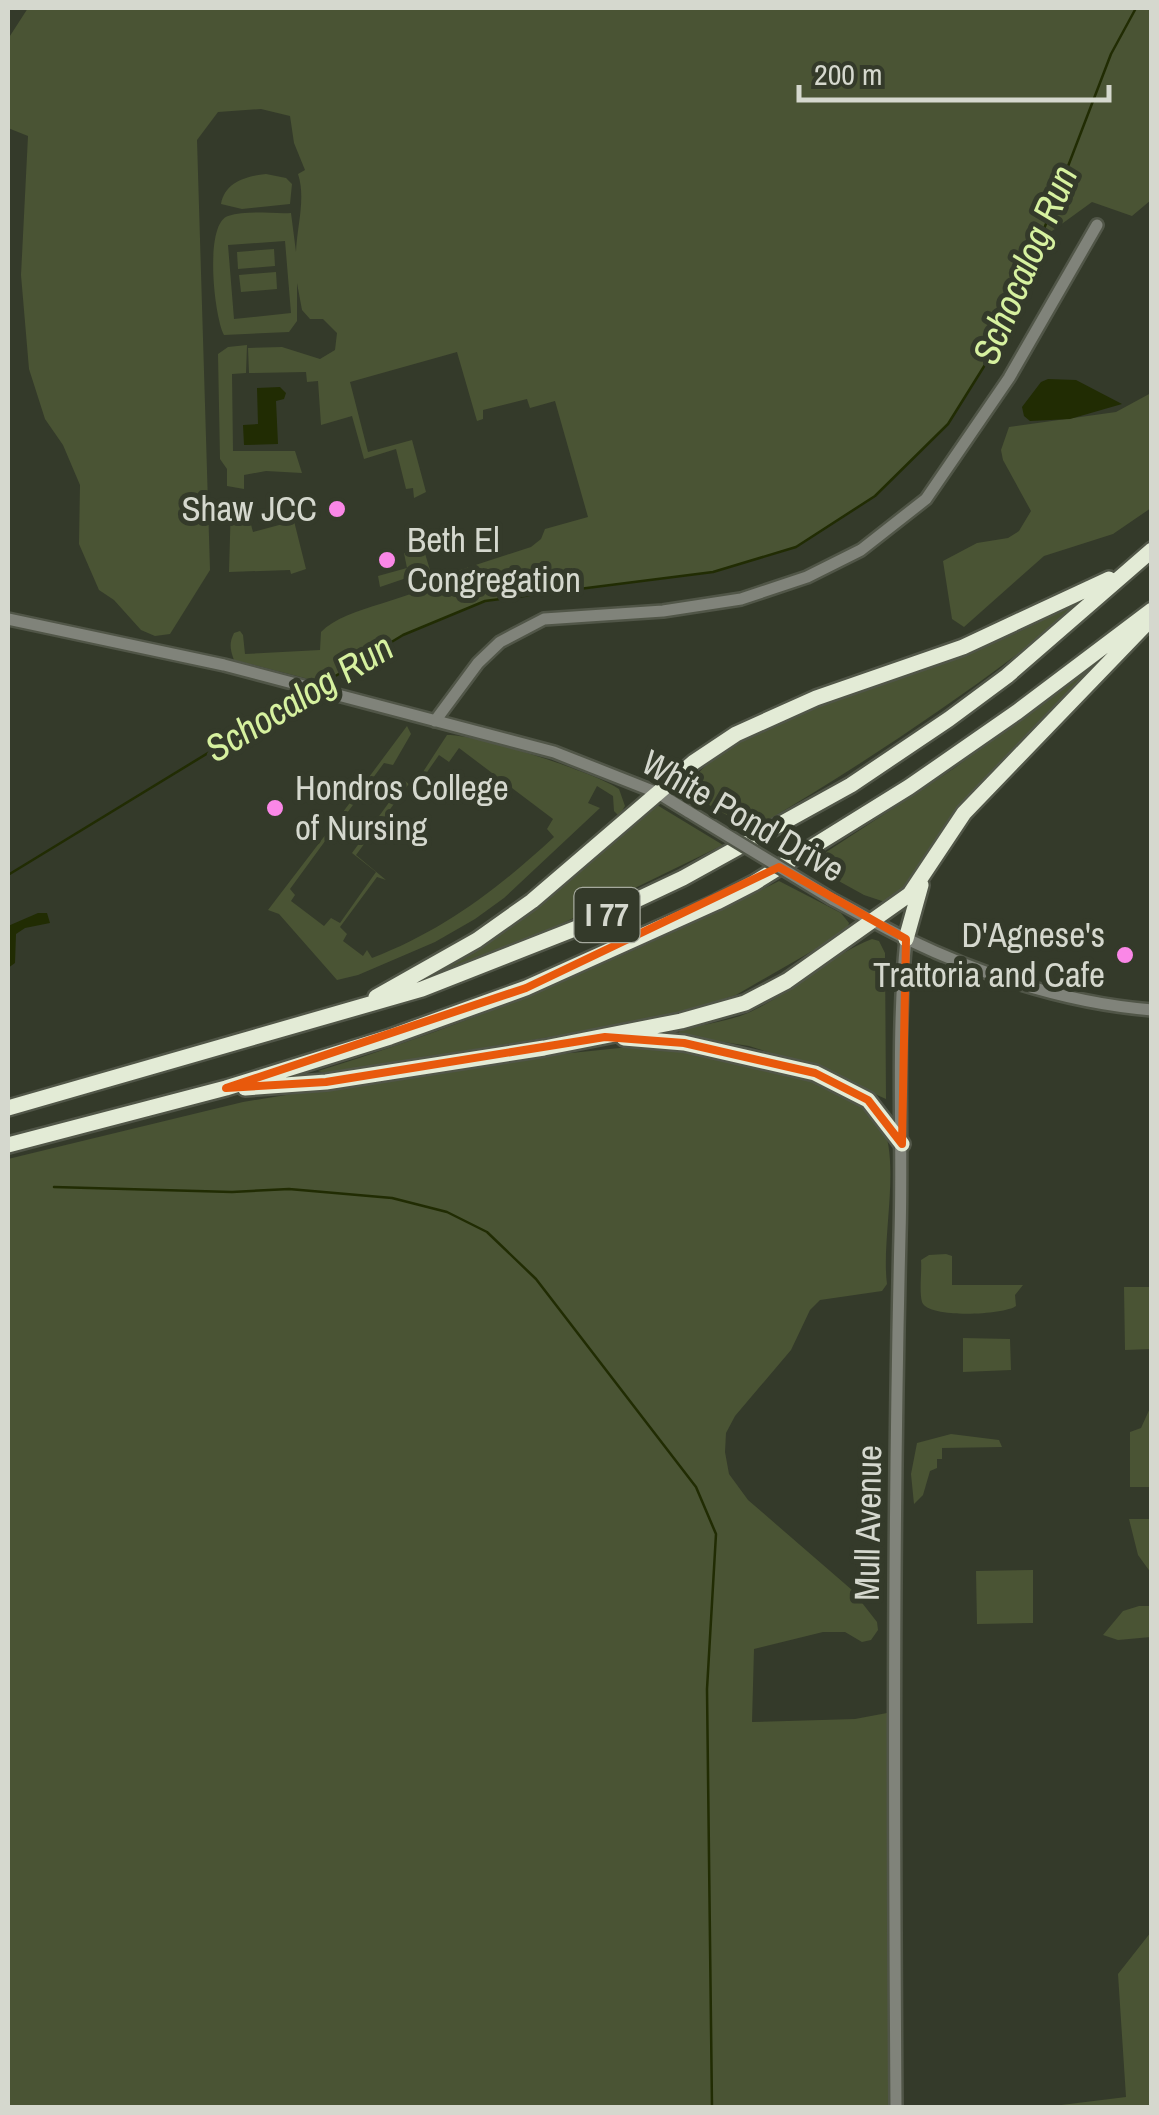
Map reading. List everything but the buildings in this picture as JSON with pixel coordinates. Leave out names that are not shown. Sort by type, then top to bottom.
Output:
[{"type":"highway","name":"I 77","points":[[8,1108],[349,1012],[519,952],[621,908],[727,856],[851,785],[1006,676],[1152,550]]},
{"type":"highway","points":[[349,1012],[532,902],[704,755],[756,722],[963,648],[1029,620],[1130,568]]},
{"type":"highway","name":"I 77","points":[[8,1145],[226,1088],[390,1037],[526,988],[754,883],[975,742],[1152,614]]},
{"type":"highway","points":[[226,1088],[326,1082],[606,1036],[745,1003],[787,982],[910,894],[964,813],[1152,614]]},
{"type":"highway","points":[[906,939],[930,865]]},
{"type":"highway","points":[[606,1036],[684,1042],[815,1072],[868,1100],[902,1144]]},
{"type":"street","points":[[436,721],[478,664],[500,642],[544,619],[663,610],[741,599],[807,577],[861,550],[926,499],[959,455],[1009,378],[1097,225]]},
{"type":"street","name":"White Pond Drive","points":[[8,618],[224,665],[568,756],[658,793],[832,899],[906,939],[1044,991],[1152,1010]]},
{"type":"street","name":"Mull Avenue","points":[[896,2108],[894,1571],[902,983],[906,939]]},
{"type":"highlighted area","points":[[779,867],[906,939],[902,1144],[868,1100],[815,1073],[684,1043],[605,1037],[326,1082],[226,1088],[526,988]]},
{"type":"shaded area","points":[[28,8],[1151,8],[1151,200],[1132,216],[1092,202],[1041,239],[1003,336],[948,424],[875,496],[796,547],[713,572],[485,601],[403,635],[324,683],[234,660],[234,633],[240,631],[243,635],[245,654],[320,650],[321,632],[347,615],[418,591],[448,574],[531,547],[545,529],[588,517],[555,401],[530,408],[527,399],[483,410],[483,419],[477,421],[457,352],[350,382],[368,452],[412,440],[426,492],[414,498],[413,488],[406,489],[396,449],[364,459],[352,416],[321,425],[318,381],[307,382],[306,372],[249,373],[248,348],[282,347],[320,359],[335,350],[337,333],[323,319],[310,319],[302,310],[297,283],[297,321],[289,332],[224,335],[213,271],[221,223],[228,216],[243,213],[291,213],[296,252],[301,202],[298,174],[305,170],[294,143],[290,116],[261,109],[218,112],[197,140],[210,570],[170,634],[155,636],[141,630],[114,600],[99,590],[79,544],[80,485],[63,445],[45,419],[29,369],[21,275],[28,136],[8,128],[8,39]],"holes":[[[285,241],[291,313],[234,319],[228,245]]]},
{"type":"shaded area","points":[[266,174],[286,178],[292,184],[290,204],[242,209],[221,204],[227,190],[238,182]]},
{"type":"shaded area","points":[[274,249],[275,266],[238,269],[237,252]]},
{"type":"shaded area","points":[[276,272],[277,289],[241,292],[239,275]]},
{"type":"shaded area","points":[[247,345],[246,373],[232,374],[233,451],[295,451],[302,473],[266,471],[244,475],[244,489],[227,486],[227,469],[220,459],[218,354],[228,347]]},
{"type":"shaded area","points":[[1076,380],[1122,404],[1070,419],[1030,421],[1022,407],[1041,382]]},
{"type":"shaded area","points":[[280,387],[286,393],[284,399],[276,401],[278,444],[244,445],[243,425],[258,424],[257,388]]},
{"type":"shaded area","points":[[1151,393],[1151,508],[1113,534],[1044,556],[964,627],[952,619],[943,561],[977,543],[1008,538],[1019,531],[1031,511],[1003,460],[1001,450],[1009,427],[1116,412]]},
{"type":"shaded area","points":[[244,499],[253,532],[294,521],[306,569],[291,574],[290,570],[229,572],[231,502]]},
{"type":"shaded area","points":[[423,547],[430,570],[380,587],[378,576],[407,568],[404,553]]},
{"type":"shaded area","points":[[1084,596],[1085,600],[1075,610],[958,697],[753,829],[690,790],[704,767],[735,744],[777,723],[996,642]]},
{"type":"shaded area","points":[[1104,656],[1107,661],[958,808],[918,871],[888,903],[864,895],[808,864],[953,769]]},
{"type":"shaded area","points":[[407,726],[411,734],[393,765],[384,763],[347,813],[352,819],[343,812]]},
{"type":"shaded area","points":[[447,735],[508,747],[586,773],[619,789],[625,806],[619,816],[614,811],[613,796],[597,786],[588,803],[600,808],[504,898],[435,942],[337,980],[279,914],[268,910],[336,821],[339,822],[290,889],[295,895],[291,901],[324,926],[331,918],[340,923],[376,872],[352,853],[404,782],[400,777],[415,789],[408,785],[356,855],[386,880],[377,877],[340,927],[347,934],[343,941],[363,956],[367,950],[372,958],[446,921],[491,891],[554,837],[547,829],[553,819],[459,748],[449,762],[439,755],[425,775],[430,782],[421,775]]},
{"type":"shaded area","points":[[657,805],[723,845],[551,929],[420,979],[504,931]]},
{"type":"shaded area","points":[[779,881],[841,913],[849,923],[847,931],[736,995],[664,1018],[327,1074],[318,1071],[437,1031],[553,985]]},
{"type":"shaded area","points":[[47,913],[50,923],[16,934],[15,963],[8,968],[8,926]]},
{"type":"shaded area","points":[[872,939],[879,941],[885,953],[886,1099],[811,1066],[749,1046],[678,1035],[680,1030],[756,1009]]},
{"type":"shaded area","points":[[639,1046],[732,1058],[809,1078],[868,1106],[882,1123],[887,1140],[887,1284],[882,1291],[820,1300],[810,1310],[791,1350],[735,1416],[726,1433],[725,1452],[729,1474],[748,1500],[852,1590],[877,1622],[878,1630],[871,1640],[862,1642],[845,1632],[823,1632],[754,1649],[752,1722],[855,1719],[887,1713],[891,2107],[8,2107],[8,1159],[243,1102],[493,1061]]},
{"type":"shaded area","points":[[952,1256],[952,1285],[1023,1285],[1015,1295],[1016,1306],[967,1314],[927,1307],[921,1298],[921,1260]]},
{"type":"shaded area","points":[[1124,1287],[1151,1287],[1151,1349],[1125,1350]]},
{"type":"shaded area","points":[[963,1338],[1010,1339],[1011,1370],[963,1372]]},
{"type":"shaded area","points":[[1151,1406],[1151,1487],[1130,1487],[1130,1432],[1141,1428]]},
{"type":"shaded area","points":[[951,1434],[999,1440],[1002,1447],[942,1448],[942,1459],[937,1459],[937,1468],[930,1471],[923,1495],[914,1504],[911,1474],[917,1443]]},
{"type":"shaded area","points":[[1129,1519],[1151,1519],[1151,1573],[1138,1555]]},
{"type":"shaded area","points":[[1033,1570],[1033,1623],[977,1624],[976,1571]]},
{"type":"shaded area","points":[[1151,1606],[1151,1637],[1118,1640],[1103,1635],[1123,1611]]},
{"type":"shaded area","points":[[1151,1932],[1151,2107],[1045,2107],[1126,2097],[1118,1974]]},
{"type":"waterway","name":"Schocalog Run","points":[[319,686],[403,635],[485,601],[713,572],[796,547],[875,496],[948,424],[1003,336],[1111,54],[1136,8]]},
{"type":"waterway","name":"Schocalog Run","points":[[8,875],[308,692]]},
{"type":"waterway","points":[[54,1187],[232,1192],[289,1189],[392,1198],[447,1212],[487,1232],[536,1279],[696,1487],[716,1534],[707,1689],[712,2108]]},
{"type":"place","name":"Shaw JCC","points":[[337,509]]},
{"type":"place","name":"Beth El Congregation","points":[[387,560]]},
{"type":"place","name":"Hondros College of Nursing","points":[[275,808]]},
{"type":"place","name":"D'Agnese's Trattoria and Cafe","points":[[1125,955]]}]
